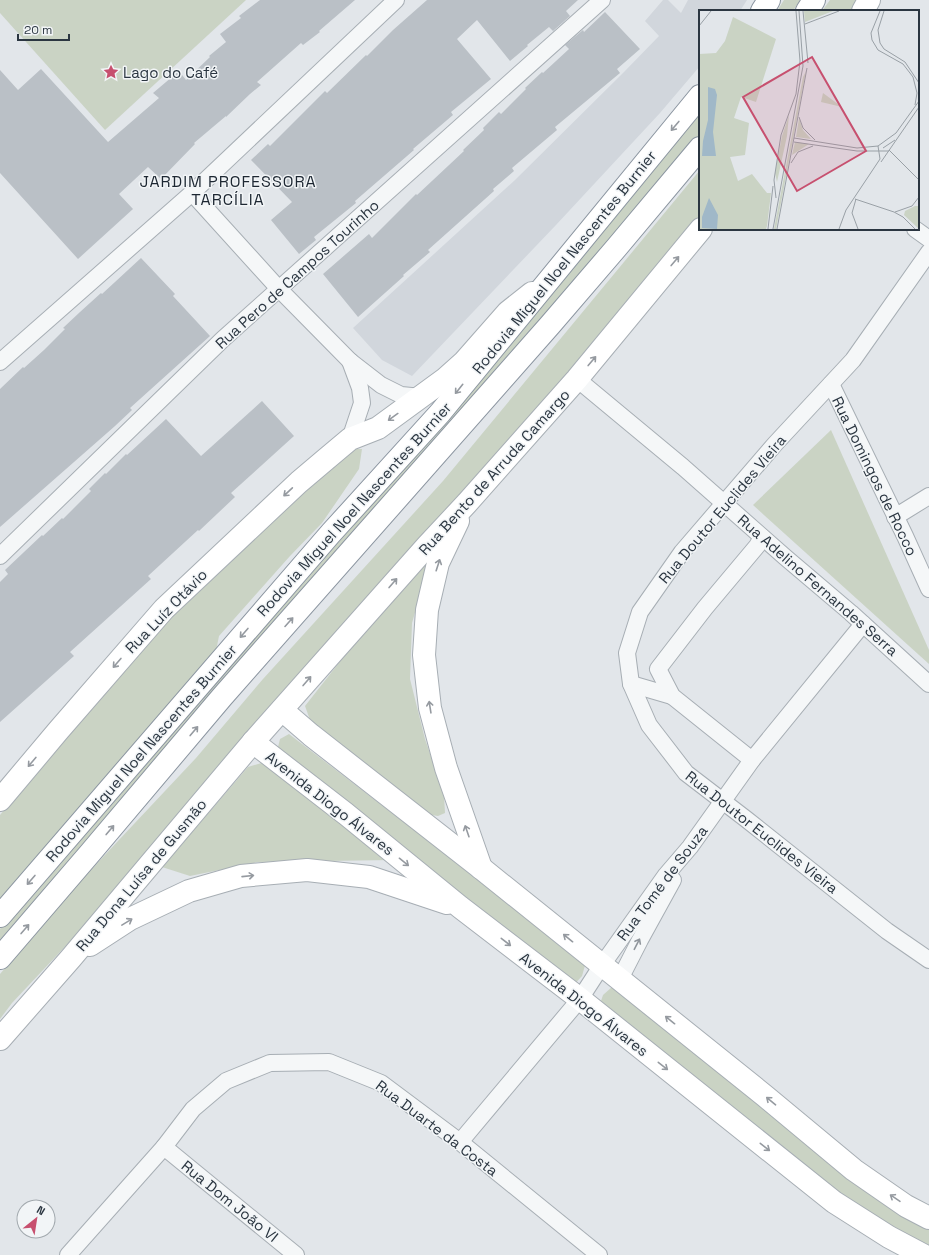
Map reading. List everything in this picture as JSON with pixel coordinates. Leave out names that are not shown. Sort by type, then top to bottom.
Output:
[{"type":"main road","points":[[763,10],[770,0]]},
{"type":"main road","points":[[808,10],[814,0]]},
{"type":"main road","points":[[864,10],[869,0]]},
{"type":"main road","name":"Rodovia Miguel Noel Nascentes Burnier","points":[[0,916],[326,539],[440,413],[699,97]]},
{"type":"main road","name":"Rodovia Miguel Noel Nascentes Burnier","points":[[0,958],[222,697],[550,325],[699,150]]},
{"type":"main road","name":"Rua Bento de Arruda Camargo","points":[[282,710],[577,379],[700,230]]},
{"type":"main road","name":"Rua Luíz Otávio","points":[[0,800],[164,609],[299,482],[350,440],[378,428],[445,380],[464,362],[508,312],[548,281]]},
{"type":"main road","points":[[467,503],[438,563],[427,610],[424,655],[430,708],[446,768],[480,868]]},
{"type":"main road","points":[[282,710],[371,783],[771,1100],[854,1170],[906,1206],[929,1218]]},
{"type":"main road","name":"Rua Dona Luísa de Gusmão","points":[[0,1039],[282,710]]},
{"type":"main road","name":"Avenida Diogo Álvares","points":[[253,742],[346,814],[460,907],[580,999],[834,1202],[889,1237],[923,1255]]},
{"type":"main road","points":[[71,958],[130,919],[189,891],[241,876],[307,870],[368,876],[460,907]]},
{"type":"street","points":[[0,362],[192,193],[396,0]]},
{"type":"street","name":"Rua Pero de Campos Tourinho","points":[[0,556],[223,339],[602,0]]},
{"type":"street","points":[[192,193],[279,289],[350,361],[381,385],[401,395],[422,397]]},
{"type":"street","points":[[916,230],[929,239]]},
{"type":"street","name":"Rua Doutor Euclides Vieira","points":[[929,252],[853,360],[775,444],[682,552],[640,612],[627,653],[631,684],[649,725],[686,773],[887,931],[929,960]]},
{"type":"street","points":[[350,361],[360,388],[362,403],[350,440]]},
{"type":"street","name":"Rua Adelino Fernandes Serra","points":[[577,379],[724,503],[863,624],[929,684]]},
{"type":"street","name":"Rua Domingos de Rocco","points":[[831,384],[929,589]]},
{"type":"street","points":[[895,517],[929,496]]},
{"type":"street","points":[[672,696],[658,668],[705,608],[757,546],[762,537]]},
{"type":"street","name":"Rua Tomé de Souza","points":[[460,1142],[580,999],[666,874],[690,847],[752,760],[863,624]]},
{"type":"street","points":[[631,684],[672,696],[752,760]]},
{"type":"street","points":[[620,979],[690,847]]},
{"type":"street","name":"Rua Duarte da Costa","points":[[68,1255],[164,1147],[193,1109],[226,1081],[270,1063],[329,1062],[381,1083],[460,1142],[599,1255]]},
{"type":"street","name":"Rua Dom João VI","points":[[164,1147],[296,1255]]},
{"type":"shaded area","points":[[663,0],[668,0],[681,13],[688,0],[747,0],[741,10],[699,10],[699,67],[660,113],[556,225],[412,376],[382,360],[353,328],[515,180],[659,36],[645,21]]},
{"type":"green space","name":"Lago do Café","points":[[0,0],[246,0],[105,130],[0,13]]},
{"type":"green space","points":[[784,0],[800,0],[794,10],[778,10]]},
{"type":"green space","points":[[830,0],[857,0],[852,10],[823,10]]},
{"type":"green space","points":[[699,113],[699,137],[578,279],[0,940],[0,929]]},
{"type":"green space","points":[[699,171],[699,218],[497,457],[124,884],[12,1003],[0,1019],[0,974],[87,874],[196,758],[263,679],[443,481]]},
{"type":"green space","points":[[831,430],[929,650],[929,664],[753,505]]},
{"type":"green space","points":[[349,449],[362,449],[359,469],[322,523],[290,556],[219,636],[216,651],[155,720],[85,805],[0,902],[0,815],[165,622]]},
{"type":"green space","points":[[443,534],[424,581],[412,623],[410,679],[425,739],[444,795],[445,813],[438,816],[425,814],[314,731],[305,706]]},
{"type":"green space","points":[[289,734],[586,962],[582,976],[573,986],[277,751],[280,739]]},
{"type":"green space","points":[[268,761],[392,860],[258,862],[190,876],[162,867],[248,767]]},
{"type":"green space","points":[[612,987],[929,1227],[929,1246],[847,1201],[599,1007],[603,995]]},
{"type":"building","points":[[260,0],[355,0],[319,31],[320,32],[303,45],[301,43],[257,82],[261,85],[226,117],[194,143],[195,144],[161,179],[148,167],[119,194],[133,209],[78,259],[0,173],[0,70],[18,90],[41,69],[108,142],[159,98],[153,93],[179,71],[186,80],[210,57],[209,56],[226,42],[220,34],[241,18],[239,16]]},
{"type":"building","points":[[427,0],[578,0],[566,11],[570,16],[553,31],[549,27],[510,61],[477,20],[457,39],[491,79],[451,112],[453,115],[355,201],[356,203],[314,237],[316,240],[299,254],[271,220],[292,202],[251,160],[268,144],[270,146],[325,91],[327,93],[366,55],[367,56],[393,30]]},
{"type":"building","points":[[605,12],[640,49],[617,69],[620,73],[555,127],[557,130],[512,168],[514,171],[493,189],[494,191],[428,250],[430,252],[358,317],[323,274],[369,234],[372,238],[416,194],[417,195],[464,151],[463,150],[484,130],[483,128],[499,112],[501,114],[526,89],[525,88],[569,49],[565,45],[583,30],[584,32]]},
{"type":"building","points":[[141,258],[175,294],[173,296],[210,336],[130,408],[132,410],[115,426],[0,527],[0,389],[23,367],[24,368],[44,350],[65,329],[63,328],[80,312]]},
{"type":"building","points":[[262,401],[294,436],[231,493],[235,497],[148,576],[151,579],[70,652],[74,656],[0,722],[0,582],[8,574],[5,570],[42,535],[43,536],[62,518],[63,519],[91,491],[89,489],[105,473],[106,474],[126,454],[127,455],[166,419],[201,456]]},
{"type":"place","name":"Lago do Café","points":[[111,72]]},
{"type":"district","name":"JARDIM PROFESSORA TARCÍLIA","points":[[228,190]]}]
